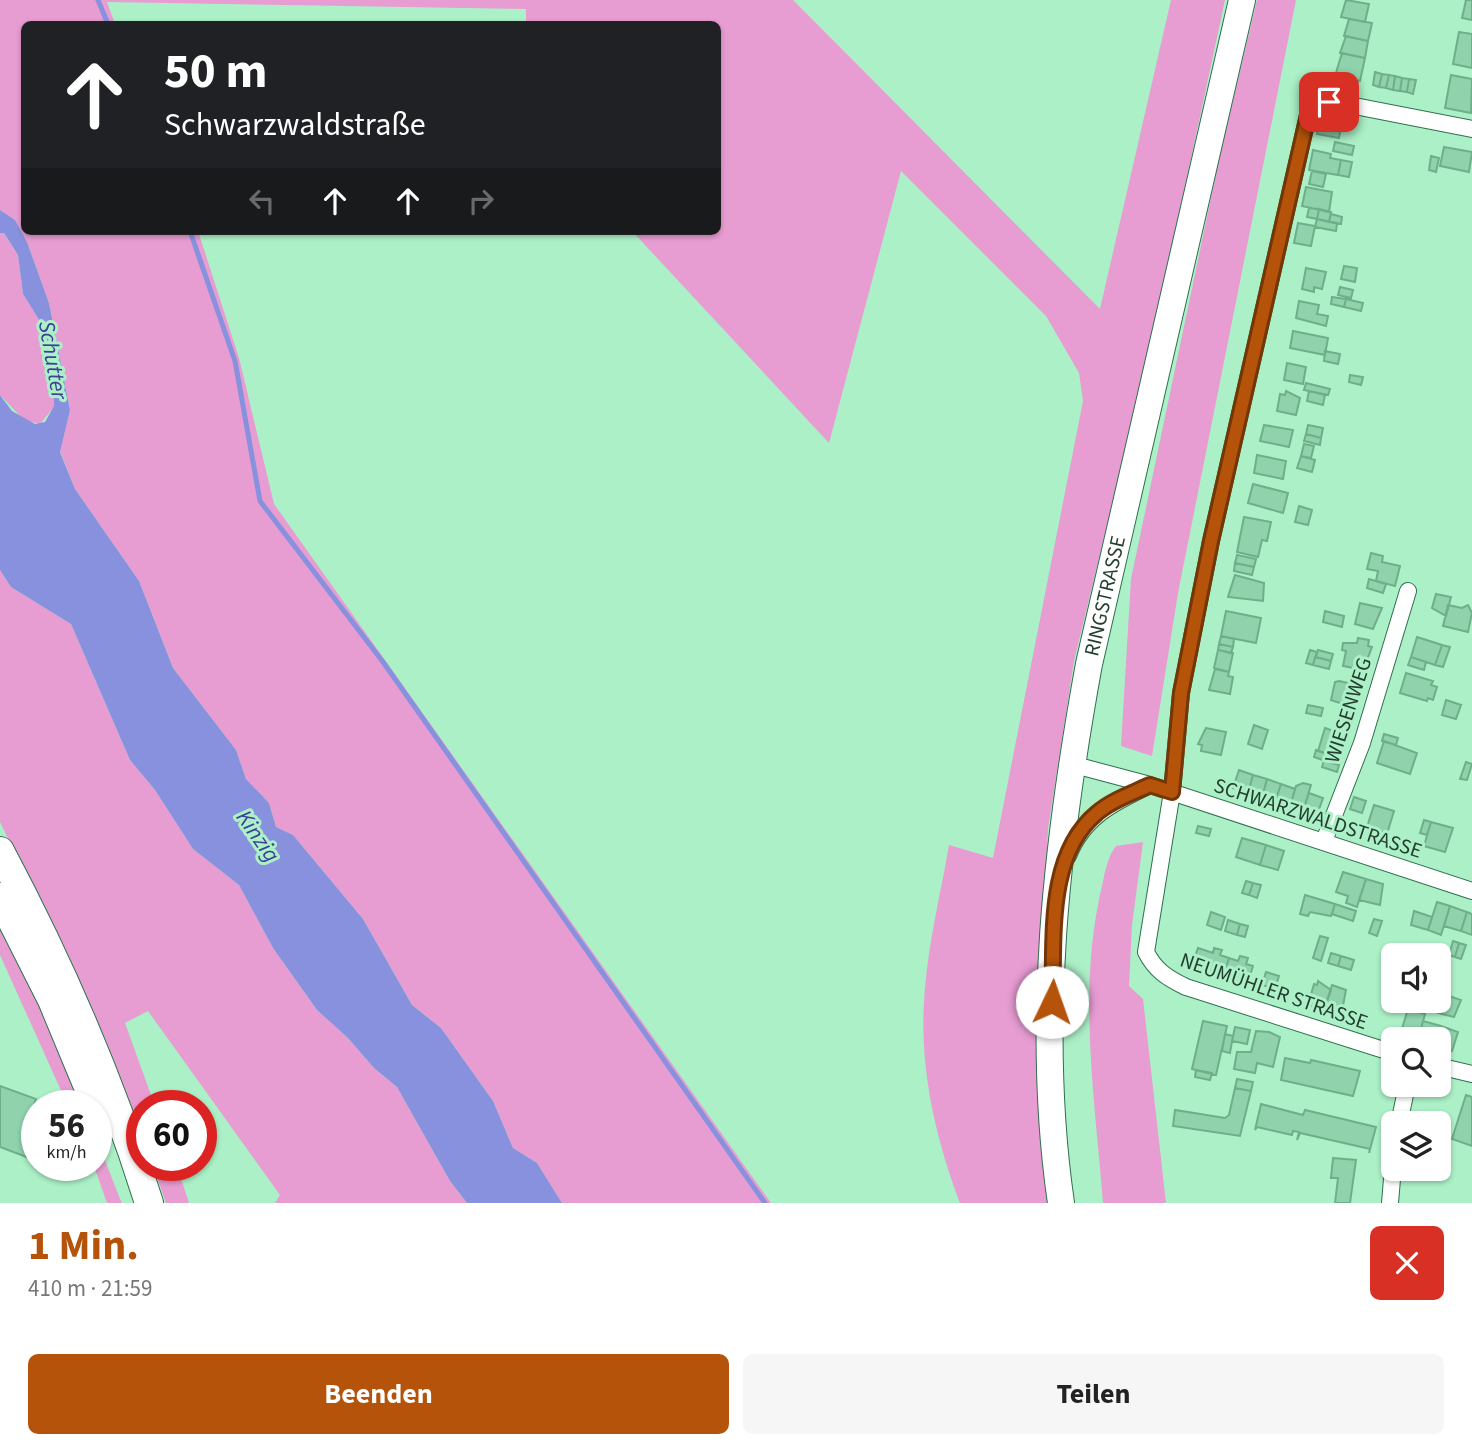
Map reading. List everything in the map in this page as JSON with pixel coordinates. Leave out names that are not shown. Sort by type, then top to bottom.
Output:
[{"type":"highway","points":[[0,851],[37,923],[122,1114],[149,1203]]},
{"type":"highway","points":[[0,897],[52,1000],[89,1090]]},
{"type":"highway","points":[[112,1149],[132,1203]]},
{"type":"main road","name":"RINGSTRASSE","points":[[1061,1203],[1052,1109],[1052,1002],[1058,882],[1071,764],[1089,664],[1242,0]]},
{"type":"street","name":"NEUMÜHLER STRASSE","points":[[1381,1049],[1186,987],[1168,979],[1153,967],[1146,952],[1172,792],[1181,693],[1217,514],[1308,115],[1320,102],[1329,102],[1472,129]]},
{"type":"street","name":"WIESENWEG","points":[[1325,841],[1362,743],[1408,591]]},
{"type":"street","name":"SCHWARZWALDSTRASSE","points":[[1071,764],[1150,785],[1472,891]]},
{"type":"street","points":[[1058,882],[1074,840],[1097,813],[1150,785]]},
{"type":"street","points":[[1451,1069],[1472,1074]]},
{"type":"street","points":[[1390,1203],[1392,1181]]},
{"type":"shaded area","points":[[0,0],[793,0],[1100,309],[1171,0],[1225,0],[1152,340],[1074,661],[1048,829],[1043,938],[1054,1203],[960,1203],[943,1151],[930,1097],[923,1016],[929,952],[949,845],[993,858],[1083,401],[1079,373],[1046,316],[901,171],[829,443],[636,235],[721,235],[721,21],[526,21],[526,9],[107,2],[114,21],[21,21],[21,231],[15,220],[0,210]]},
{"type":"shaded area","points":[[1257,0],[1296,0],[1178,593],[1152,756],[1121,746],[1131,579],[1220,155]]},
{"type":"shaded area","points":[[3,232],[18,255],[23,294],[46,331],[45,352],[53,373],[54,407],[40,424],[24,420],[0,395],[0,233]]},
{"type":"shaded area","points":[[23,235],[199,235],[239,358],[274,504],[771,1203],[562,1203],[537,1163],[513,1148],[493,1101],[441,1028],[412,1005],[363,919],[293,835],[276,827],[269,803],[246,779],[236,750],[173,668],[139,581],[75,489],[60,451],[70,409],[49,303]]},
{"type":"shaded area","points":[[0,570],[11,587],[71,624],[130,760],[155,790],[193,849],[239,885],[273,948],[317,1010],[348,1038],[374,1068],[397,1087],[450,1181],[467,1203],[275,1203],[280,1195],[217,1107],[217,1090],[205,1090],[148,1011],[125,1023],[149,1090],[126,1090],[126,1094],[102,1033],[0,822]]},
{"type":"shaded area","points":[[1143,842],[1132,925],[1129,986],[1143,999],[1166,1203],[1103,1203],[1090,1044],[1090,965],[1108,860],[1116,846]]},
{"type":"shaded area","points":[[0,915],[77,1090],[61,1090],[0,955]]},
{"type":"shaded area","points":[[112,1178],[122,1203],[107,1203],[99,1181],[112,1181]]},
{"type":"shaded area","points":[[158,1181],[182,1181],[189,1203],[166,1203]]},
{"type":"water","points":[[0,210],[15,220],[27,242],[49,303],[70,410],[60,452],[75,489],[139,581],[173,668],[236,750],[246,779],[269,803],[276,827],[293,835],[363,919],[412,1005],[441,1028],[493,1101],[513,1148],[537,1163],[562,1203],[467,1203],[450,1181],[397,1087],[374,1068],[348,1038],[317,1010],[273,948],[239,885],[193,849],[155,790],[130,760],[71,624],[11,587],[0,570],[0,395],[12,411],[35,424],[45,422],[54,406],[53,373],[45,353],[46,331],[23,294],[18,255],[4,233],[0,233]]},
{"type":"building","points":[[1346,0],[1369,4],[1365,22],[1341,17]]},
{"type":"building","points":[[1466,0],[1472,0],[1472,20],[1462,18]]},
{"type":"building","points":[[1349,19],[1372,23],[1368,41],[1344,36]]},
{"type":"building","points":[[1459,32],[1472,34],[1472,68],[1453,64]]},
{"type":"building","points":[[1346,36],[1368,41],[1365,58],[1340,53]]},
{"type":"building","points":[[1342,53],[1365,58],[1360,81],[1335,76]]},
{"type":"building","points":[[1375,72],[1382,74],[1379,87],[1373,85]]},
{"type":"building","points":[[1382,74],[1389,75],[1386,88],[1379,87]]},
{"type":"building","points":[[1389,75],[1395,76],[1393,90],[1386,88]]},
{"type":"building","points":[[1451,75],[1472,79],[1471,113],[1445,108]]},
{"type":"building","points":[[1395,76],[1402,78],[1400,91],[1393,90]]},
{"type":"building","points":[[1402,78],[1409,79],[1407,92],[1400,91]]},
{"type":"building","points":[[1409,79],[1416,80],[1413,94],[1407,92]]},
{"type":"building","points":[[1321,114],[1342,120],[1339,138],[1317,134]]},
{"type":"building","points":[[1335,142],[1354,146],[1352,155],[1333,151]]},
{"type":"building","points":[[1444,147],[1472,152],[1469,172],[1440,166]]},
{"type":"building","points":[[1313,150],[1331,154],[1330,158],[1341,160],[1338,175],[1309,170]]},
{"type":"building","points":[[1431,156],[1439,158],[1436,172],[1429,170]]},
{"type":"building","points":[[1341,160],[1352,162],[1349,177],[1338,175]]},
{"type":"building","points":[[1312,171],[1326,174],[1323,187],[1309,184]]},
{"type":"building","points":[[1306,187],[1332,192],[1329,212],[1302,206]]},
{"type":"building","points":[[1309,208],[1319,209],[1317,219],[1307,217]]},
{"type":"building","points":[[1319,209],[1331,212],[1329,222],[1317,219]]},
{"type":"building","points":[[1331,214],[1342,217],[1341,224],[1329,222]]},
{"type":"building","points":[[1317,219],[1337,223],[1336,231],[1315,227]]},
{"type":"building","points":[[1298,223],[1315,226],[1311,246],[1294,243]]},
{"type":"building","points":[[1344,266],[1357,268],[1355,282],[1341,279]]},
{"type":"building","points":[[1306,268],[1326,272],[1322,289],[1314,287],[1314,292],[1302,289]]},
{"type":"building","points":[[1340,287],[1353,290],[1351,298],[1338,295]]},
{"type":"building","points":[[1332,297],[1346,299],[1344,307],[1331,304]]},
{"type":"building","points":[[1346,299],[1363,303],[1361,311],[1344,307]]},
{"type":"building","points":[[1299,301],[1319,305],[1317,314],[1328,316],[1326,326],[1296,318]]},
{"type":"building","points":[[1293,331],[1328,338],[1325,355],[1290,348]]},
{"type":"building","points":[[1325,351],[1340,354],[1338,364],[1324,361]]},
{"type":"building","points":[[1287,363],[1306,367],[1303,384],[1284,380]]},
{"type":"building","points":[[1350,375],[1363,377],[1361,385],[1349,382]]},
{"type":"building","points":[[1306,383],[1330,389],[1328,395],[1304,390]]},
{"type":"building","points":[[1286,391],[1300,398],[1296,415],[1277,411],[1280,394],[1285,395]]},
{"type":"building","points":[[1309,391],[1325,395],[1323,405],[1307,401]]},
{"type":"building","points":[[1264,425],[1293,430],[1289,447],[1260,441]]},
{"type":"building","points":[[1308,425],[1323,428],[1321,438],[1306,434]]},
{"type":"building","points":[[1306,434],[1321,438],[1320,445],[1304,441]]},
{"type":"building","points":[[1304,444],[1314,446],[1311,458],[1301,456]]},
{"type":"building","points":[[1257,455],[1286,461],[1283,479],[1254,473]]},
{"type":"building","points":[[1301,456],[1315,460],[1312,472],[1297,468]]},
{"type":"building","points":[[1253,484],[1288,493],[1283,513],[1248,503]]},
{"type":"building","points":[[1299,506],[1312,510],[1308,525],[1295,522]]},
{"type":"building","points":[[1244,517],[1271,522],[1267,541],[1262,540],[1258,557],[1237,552]]},
{"type":"building","points":[[1371,553],[1383,556],[1382,562],[1400,566],[1395,586],[1376,581],[1378,571],[1367,569]]},
{"type":"building","points":[[1237,555],[1256,559],[1254,567],[1235,563]]},
{"type":"building","points":[[1235,563],[1254,567],[1252,575],[1234,571]]},
{"type":"building","points":[[1235,575],[1264,583],[1263,601],[1228,597]]},
{"type":"building","points":[[1369,579],[1386,584],[1383,593],[1367,588]]},
{"type":"building","points":[[1436,594],[1451,597],[1446,616],[1432,608]]},
{"type":"building","points":[[1360,603],[1382,608],[1373,629],[1355,624]]},
{"type":"building","points":[[1448,605],[1462,608],[1468,605],[1472,613],[1468,632],[1443,626]]},
{"type":"building","points":[[1226,611],[1261,618],[1256,643],[1221,636]]},
{"type":"building","points":[[1325,611],[1344,616],[1342,627],[1323,622]]},
{"type":"building","points":[[1221,636],[1234,639],[1233,647],[1219,644]]},
{"type":"building","points":[[1417,637],[1442,645],[1435,665],[1411,657]]},
{"type":"building","points":[[1358,638],[1369,640],[1368,646],[1372,647],[1363,670],[1343,666],[1346,651],[1342,650],[1343,643],[1357,643]]},
{"type":"building","points":[[1219,644],[1233,647],[1231,653],[1218,650]]},
{"type":"building","points":[[1442,645],[1450,647],[1443,667],[1435,665]]},
{"type":"building","points":[[1218,650],[1233,653],[1229,672],[1214,668]]},
{"type":"building","points":[[1310,650],[1317,652],[1313,665],[1306,663]]},
{"type":"building","points":[[1318,650],[1333,654],[1331,661],[1316,657]]},
{"type":"building","points":[[1315,657],[1331,661],[1329,669],[1313,665]]},
{"type":"building","points":[[1411,657],[1426,662],[1424,670],[1408,665]]},
{"type":"building","points":[[1215,669],[1229,672],[1228,676],[1233,677],[1230,694],[1209,690]]},
{"type":"building","points":[[1406,673],[1433,681],[1431,685],[1437,687],[1433,700],[1428,698],[1427,701],[1400,693]]},
{"type":"building","points":[[1335,682],[1357,685],[1352,707],[1331,700]]},
{"type":"building","points":[[1446,700],[1461,705],[1456,719],[1442,715]]},
{"type":"building","points":[[1308,705],[1323,708],[1321,716],[1306,713]]},
{"type":"building","points":[[1254,725],[1268,730],[1262,749],[1248,744]]},
{"type":"building","points":[[1206,728],[1226,732],[1221,755],[1201,751],[1202,745],[1198,744]]},
{"type":"building","points":[[1325,728],[1345,735],[1338,757],[1318,751]]},
{"type":"building","points":[[1384,734],[1398,738],[1396,745],[1382,741]]},
{"type":"building","points":[[1384,741],[1417,753],[1410,774],[1377,763]]},
{"type":"building","points":[[1316,750],[1338,757],[1335,764],[1314,757]]},
{"type":"building","points":[[1324,760],[1339,765],[1337,772],[1322,767]]},
{"type":"building","points":[[1466,762],[1472,764],[1467,780],[1460,779]]},
{"type":"building","points":[[1239,770],[1253,775],[1248,793],[1233,788]]},
{"type":"building","points":[[1253,775],[1267,779],[1262,798],[1248,793]]},
{"type":"building","points":[[1267,779],[1281,784],[1275,802],[1262,798]]},
{"type":"building","points":[[1303,783],[1311,785],[1303,811],[1290,807],[1296,786]]},
{"type":"building","points":[[1281,784],[1295,789],[1290,807],[1275,802]]},
{"type":"building","points":[[1309,793],[1323,798],[1317,815],[1303,811]]},
{"type":"building","points":[[1354,797],[1366,801],[1362,813],[1350,809]]},
{"type":"building","points":[[1374,805],[1394,811],[1387,834],[1367,827]]},
{"type":"building","points":[[1424,820],[1431,822],[1427,835],[1420,833]]},
{"type":"building","points":[[1431,822],[1453,828],[1445,852],[1424,846]]},
{"type":"building","points":[[1198,826],[1211,829],[1209,836],[1196,833]]},
{"type":"building","points":[[1242,838],[1266,845],[1260,865],[1236,857]]},
{"type":"building","points":[[1266,845],[1284,851],[1278,870],[1260,865]]},
{"type":"building","points":[[1343,872],[1366,879],[1357,907],[1346,903],[1348,896],[1336,892]]},
{"type":"building","points":[[1366,879],[1383,884],[1380,905],[1359,900]]},
{"type":"building","points":[[1246,881],[1253,883],[1249,895],[1242,893]]},
{"type":"building","points":[[1253,883],[1261,885],[1257,898],[1249,895]]},
{"type":"building","points":[[1305,895],[1335,904],[1331,916],[1310,912],[1308,916],[1300,914]]},
{"type":"building","points":[[1437,902],[1450,906],[1441,935],[1428,930]]},
{"type":"building","points":[[1335,904],[1356,911],[1353,921],[1332,914]]},
{"type":"building","points":[[1450,906],[1467,912],[1461,931],[1444,926]]},
{"type":"building","points":[[1414,911],[1432,917],[1428,930],[1411,925]]},
{"type":"building","points":[[1211,912],[1225,917],[1221,930],[1207,925]]},
{"type":"building","points":[[1467,912],[1472,914],[1472,935],[1461,931]]},
{"type":"building","points":[[1374,919],[1382,921],[1377,936],[1369,933]]},
{"type":"building","points":[[1228,920],[1240,924],[1237,935],[1225,931]]},
{"type":"building","points":[[1240,924],[1248,926],[1245,937],[1237,935]]},
{"type":"building","points":[[1320,936],[1328,938],[1321,961],[1313,958]]},
{"type":"building","points":[[1453,941],[1459,943],[1455,957],[1451,956]]},
{"type":"building","points":[[1459,943],[1466,945],[1461,959],[1455,957]]},
{"type":"building","points":[[1198,948],[1213,953],[1214,948],[1222,950],[1220,955],[1229,958],[1223,977],[1191,967]]},
{"type":"building","points":[[1331,953],[1341,956],[1338,966],[1328,963]]},
{"type":"building","points":[[1240,956],[1248,958],[1246,964],[1253,966],[1247,985],[1223,977],[1229,958],[1238,961]]},
{"type":"building","points":[[1341,956],[1354,960],[1351,970],[1338,966]]},
{"type":"building","points":[[1266,972],[1279,976],[1275,989],[1262,985]]},
{"type":"building","points":[[1318,981],[1331,990],[1324,1010],[1308,1005],[1314,984],[1317,985]]},
{"type":"building","points":[[1332,985],[1346,990],[1341,1016],[1324,1010]]},
{"type":"building","points":[[1451,997],[1461,1000],[1454,1017],[1442,1014],[1451,1013]]},
{"type":"building","points":[[1407,1013],[1425,1014],[1422,1027],[1402,1027]]},
{"type":"building","points":[[1203,1021],[1227,1026],[1216,1075],[1192,1069]]},
{"type":"building","points":[[1423,1021],[1441,1026],[1441,1027],[1421,1027]]},
{"type":"building","points":[[1235,1027],[1250,1030],[1247,1044],[1232,1041]]},
{"type":"building","points":[[1451,1030],[1458,1032],[1451,1051]]},
{"type":"building","points":[[1256,1031],[1269,1032],[1280,1037],[1273,1067],[1257,1063],[1255,1073],[1234,1069],[1237,1052],[1251,1052]]},
{"type":"building","points":[[1225,1034],[1233,1036],[1230,1053],[1222,1051]]},
{"type":"building","points":[[1285,1058],[1310,1063],[1311,1060],[1360,1071],[1353,1096],[1281,1080]]},
{"type":"building","points":[[1196,1070],[1212,1073],[1210,1080],[1195,1077]]},
{"type":"building","points":[[1237,1079],[1253,1082],[1251,1091],[1235,1088]]},
{"type":"building","points":[[0,1086],[21,1094],[21,1155],[0,1147]]},
{"type":"building","points":[[1235,1088],[1251,1091],[1240,1136],[1173,1126],[1175,1110],[1225,1118],[1229,1115]]},
{"type":"building","points":[[1466,1095],[1472,1097],[1472,1146],[1452,1139]]},
{"type":"building","points":[[1261,1104],[1303,1115],[1305,1110],[1376,1127],[1369,1153],[1370,1149],[1300,1133],[1297,1140],[1299,1132],[1293,1131],[1292,1135],[1257,1127],[1255,1130]]},
{"type":"building","points":[[1333,1158],[1356,1160],[1350,1203],[1335,1203],[1338,1178],[1331,1178]]},
{"type":"waterway","points":[[98,0],[107,21]]},
{"type":"waterway","points":[[191,235],[235,361],[260,501],[383,662],[765,1203]]},
{"type":"route","points":[[1052,1002],[1058,882],[1074,840],[1097,813],[1119,799],[1150,785],[1172,792],[1181,693],[1217,514],[1308,115],[1320,102],[1329,102]]},
{"type":"water label","name":"Schutter","points":[[53,360]]},
{"type":"water label","name":"Kinzig","points":[[258,836]]}]
